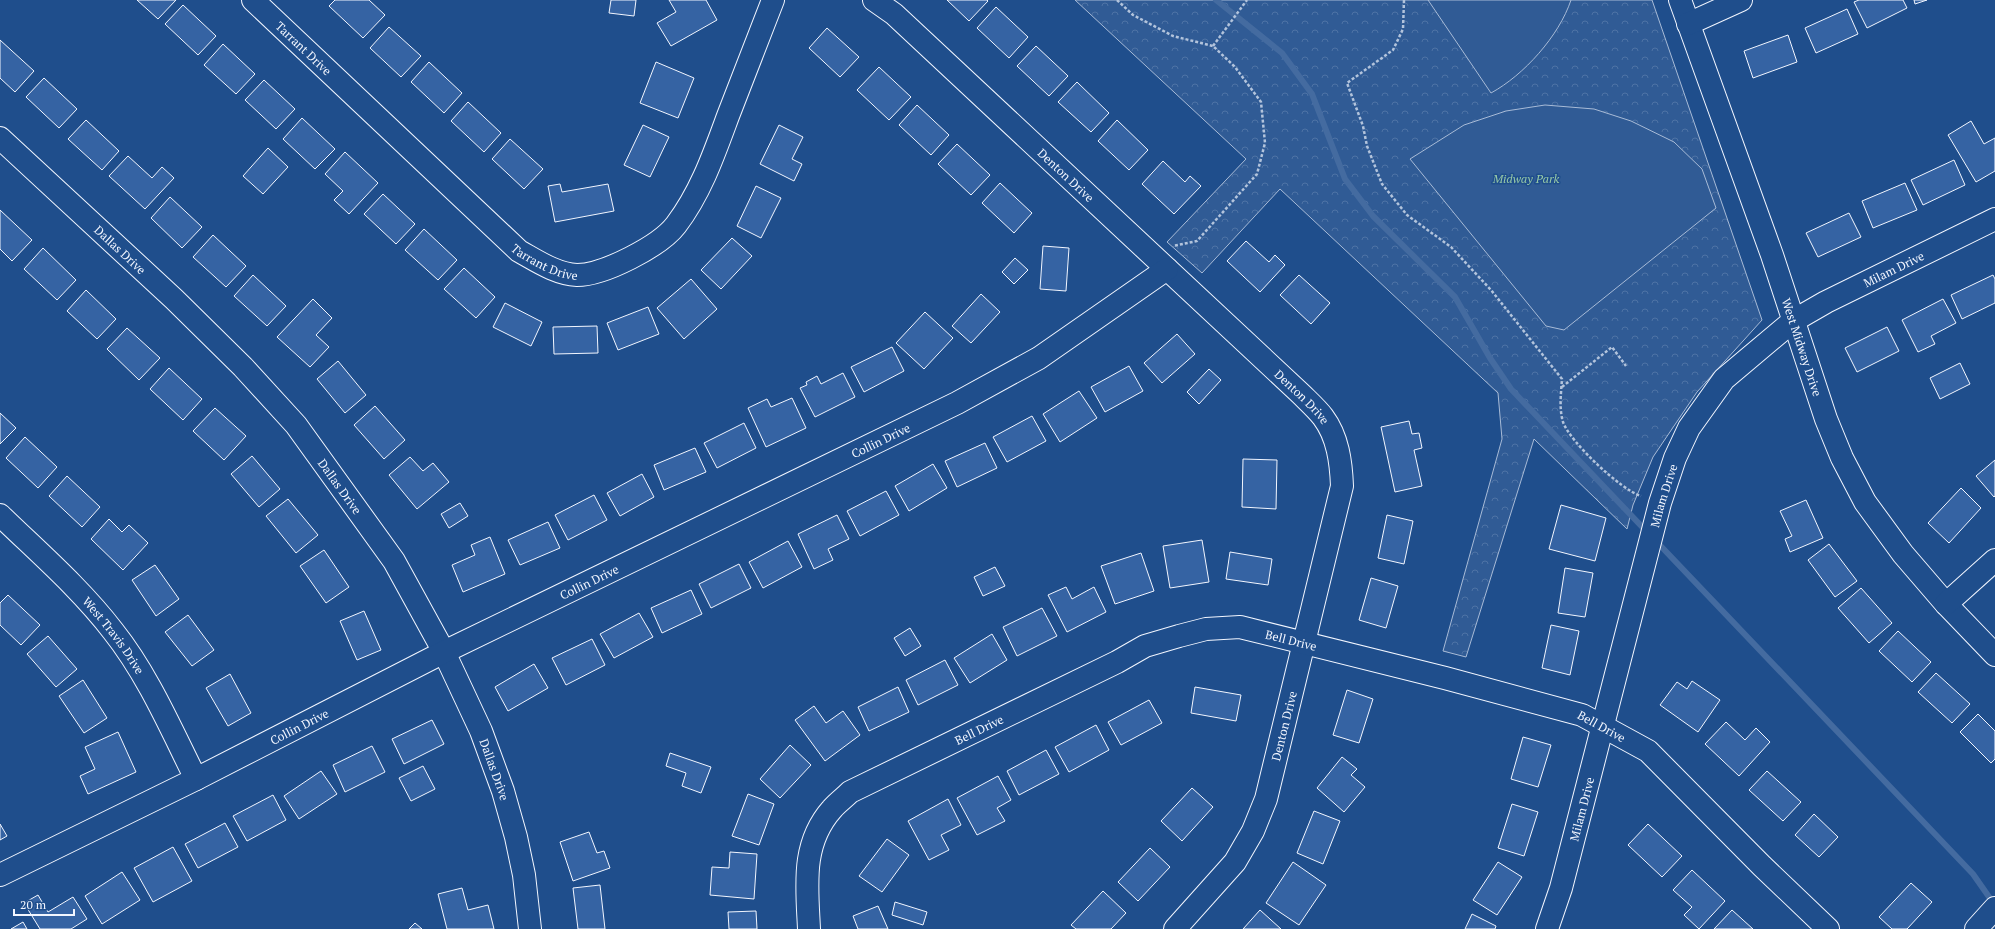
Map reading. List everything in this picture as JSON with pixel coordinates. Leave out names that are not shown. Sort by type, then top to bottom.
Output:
[{"type":"street","name":"Tarrant Drive","points":[[253,0],[519,251],[551,268],[578,274],[604,270],[630,259],[656,242],[675,227],[704,180],[773,0]]},
{"type":"street","name":"Denton Drive","points":[[874,0],[894,14],[1301,394],[1323,417],[1334,440],[1341,460],[1342,486],[1266,799],[1253,831],[1235,862],[1175,929]]},
{"type":"street","name":"West Midway Drive","points":[[1680,0],[1772,255],[1826,419],[1842,458],[1865,502],[1903,554],[1946,604],[1995,655]]},
{"type":"street","points":[[1688,24],[1741,0]]},
{"type":"street","name":"Dallas Drive","points":[[0,138],[174,298],[243,367],[296,425],[394,561],[444,652],[481,731],[503,790],[516,837],[524,875],[530,929]]},
{"type":"street","name":"Milam Drive","points":[[1547,929],[1562,888],[1659,507],[1675,458],[1689,428],[1724,379],[1793,321],[1826,302],[1995,218]]},
{"type":"street","name":"Collin Drive","points":[[0,876],[196,780],[444,652],[957,403],[1039,358],[1160,263]]},
{"type":"street","name":"West Travis Drive","points":[[0,515],[74,588],[113,631],[149,685],[196,780]]},
{"type":"street","points":[[1946,604],[1995,560]]},
{"type":"street","name":"Bell Drive","points":[[809,929],[806,874],[810,850],[820,827],[832,809],[850,792],[1117,662],[1144,646],[1206,629],[1240,627],[1445,678],[1582,715],[1648,751],[1762,866],[1828,929]]},
{"type":"path","points":[[1117,0],[1133,15],[1173,36],[1213,46],[1235,67],[1261,102],[1265,143],[1257,174],[1197,241],[1169,247],[1160,263]]},
{"type":"path","points":[[1213,46],[1247,0]]},
{"type":"path","points":[[1404,0],[1403,29],[1393,50],[1347,83],[1363,126],[1367,146],[1382,184],[1407,215],[1451,247],[1491,290],[1562,379],[1560,404],[1563,422],[1571,437],[1617,481],[1637,495],[1659,507]]},
{"type":"path","points":[[1562,388],[1612,347],[1626,366]]},
{"type":"green space","name":"Midway Park","points":[[1075,0],[1652,0],[1762,320],[1697,392],[1653,457],[1633,505],[1627,529],[1534,439],[1466,657],[1443,651],[1502,439],[1498,393],[1280,189],[1202,273],[1167,242],[1246,159]]},
{"type":"green space","points":[[1428,0],[1571,0],[1558,27],[1539,53],[1516,76],[1491,93]]},
{"type":"green space","points":[[1545,105],[1594,109],[1631,121],[1674,142],[1702,169],[1716,208],[1564,330],[1546,326],[1410,159],[1464,125],[1506,111]]},
{"type":"building","points":[[137,0],[176,0],[158,19]]},
{"type":"building","points":[[335,0],[369,0],[385,15],[363,38],[329,6]]},
{"type":"building","points":[[611,0],[636,0],[634,16],[609,13]]},
{"type":"building","points":[[669,0],[706,0],[717,20],[671,46],[657,23],[676,12]]},
{"type":"building","points":[[947,0],[987,0],[988,1],[969,21]]},
{"type":"building","points":[[1859,0],[1903,0],[1907,8],[1867,28],[1854,2]]},
{"type":"building","points":[[1914,0],[1927,0],[1915,4]]},
{"type":"building","points":[[183,5],[216,36],[198,55],[165,24]]},
{"type":"building","points":[[996,7],[1028,37],[1009,58],[977,28]]},
{"type":"building","points":[[1847,9],[1858,34],[1816,53],[1805,28]]},
{"type":"building","points":[[389,27],[421,56],[401,77],[370,48]]},
{"type":"building","points":[[827,28],[859,57],[840,77],[809,48]]},
{"type":"building","points":[[1788,35],[1797,62],[1753,78],[1744,51]]},
{"type":"building","points":[[0,40],[34,71],[15,92],[0,78]]},
{"type":"building","points":[[223,44],[255,74],[236,94],[204,65]]},
{"type":"building","points":[[1036,46],[1068,76],[1049,96],[1017,66]]},
{"type":"building","points":[[429,62],[462,93],[444,113],[411,82]]},
{"type":"building","points":[[656,62],[694,78],[678,118],[640,103]]},
{"type":"building","points":[[879,67],[911,97],[889,120],[857,90]]},
{"type":"building","points":[[44,78],[77,109],[59,128],[26,97]]},
{"type":"building","points":[[264,80],[295,109],[276,129],[245,100]]},
{"type":"building","points":[[1077,82],[1109,113],[1091,132],[1058,102]]},
{"type":"building","points":[[468,102],[501,133],[484,152],[451,121]]},
{"type":"building","points":[[917,105],[949,135],[931,155],[899,125]]},
{"type":"building","points":[[302,118],[335,149],[315,169],[283,139]]},
{"type":"building","points":[[86,120],[119,151],[102,170],[68,139]]},
{"type":"building","points":[[1117,120],[1148,150],[1129,170],[1098,141]]},
{"type":"building","points":[[1971,121],[1984,144],[1995,138],[1995,171],[1976,182],[1948,135]]},
{"type":"building","points":[[643,125],[669,137],[650,177],[624,165]]},
{"type":"building","points":[[779,125],[803,137],[792,159],[802,164],[794,181],[760,164]]},
{"type":"building","points":[[510,139],[543,169],[524,189],[492,159]]},
{"type":"building","points":[[957,144],[990,175],[971,195],[938,164]]},
{"type":"building","points":[[268,148],[288,167],[263,194],[243,176]]},
{"type":"building","points":[[345,152],[378,183],[349,214],[334,200],[343,191],[325,174]]},
{"type":"building","points":[[128,156],[152,178],[162,167],[174,178],[145,209],[109,176]]},
{"type":"building","points":[[1954,160],[1965,185],[1923,205],[1911,180]]},
{"type":"building","points":[[1163,161],[1185,182],[1190,176],[1201,186],[1174,214],[1142,184]]},
{"type":"building","points":[[1000,183],[1032,213],[1014,233],[982,203]]},
{"type":"building","points":[[1905,183],[1917,210],[1873,228],[1862,201]]},
{"type":"building","points":[[560,184],[562,192],[608,184],[614,211],[555,222],[548,186]]},
{"type":"building","points":[[756,186],[781,198],[761,238],[737,226]]},
{"type":"building","points":[[383,194],[415,224],[396,244],[364,214]]},
{"type":"building","points":[[170,197],[202,227],[182,248],[151,218]]},
{"type":"building","points":[[0,210],[32,240],[12,261],[0,249]]},
{"type":"building","points":[[1849,213],[1861,237],[1818,257],[1806,233]]},
{"type":"building","points":[[424,229],[457,260],[438,280],[405,250]]},
{"type":"building","points":[[213,235],[246,266],[226,287],[193,257]]},
{"type":"building","points":[[732,238],[752,256],[721,289],[701,270]]},
{"type":"building","points":[[1246,241],[1269,262],[1275,255],[1285,265],[1260,292],[1227,261]]},
{"type":"building","points":[[1043,246],[1069,248],[1066,291],[1040,289]]},
{"type":"building","points":[[43,248],[76,280],[57,300],[24,269]]},
{"type":"building","points":[[1015,258],[1028,270],[1014,284],[1002,272]]},
{"type":"building","points":[[464,268],[495,297],[476,318],[444,289]]},
{"type":"building","points":[[253,275],[286,306],[267,326],[234,296]]},
{"type":"building","points":[[1299,275],[1330,303],[1311,324],[1280,295]]},
{"type":"building","points":[[1993,275],[1995,279],[1995,303],[1962,319],[1951,295]]},
{"type":"building","points":[[691,279],[717,309],[684,339],[657,308]]},
{"type":"building","points":[[86,290],[116,319],[97,339],[67,311]]},
{"type":"building","points":[[981,294],[1000,312],[971,343],[952,326]]},
{"type":"building","points":[[313,299],[332,318],[316,335],[329,347],[310,367],[277,337]]},
{"type":"building","points":[[1943,299],[1956,323],[1931,336],[1935,344],[1918,352],[1902,320]]},
{"type":"building","points":[[505,303],[542,322],[531,346],[493,327]]},
{"type":"building","points":[[648,307],[659,334],[618,350],[607,323]]},
{"type":"building","points":[[925,312],[953,338],[924,369],[896,343]]},
{"type":"building","points":[[597,326],[598,353],[554,354],[553,327]]},
{"type":"building","points":[[1887,327],[1899,351],[1857,372],[1845,348]]},
{"type":"building","points":[[127,328],[160,358],[139,380],[107,349]]},
{"type":"building","points":[[1177,334],[1195,354],[1162,383],[1144,363]]},
{"type":"building","points":[[892,347],[904,371],[864,392],[851,367]]},
{"type":"building","points":[[338,361],[366,395],[345,413],[317,379]]},
{"type":"building","points":[[1960,363],[1970,384],[1940,399],[1930,378]]},
{"type":"building","points":[[1129,366],[1143,391],[1105,412],[1091,387]]},
{"type":"building","points":[[169,368],[202,399],[183,420],[150,389]]},
{"type":"building","points":[[1209,369],[1221,380],[1199,404],[1187,392]]},
{"type":"building","points":[[843,373],[855,397],[815,417],[800,388],[807,385],[806,382],[817,376],[821,384]]},
{"type":"building","points":[[1079,391],[1097,418],[1060,442],[1043,414]]},
{"type":"building","points":[[792,398],[806,428],[766,447],[748,408],[767,399],[771,407]]},
{"type":"building","points":[[375,406],[405,440],[384,459],[354,425]]},
{"type":"building","points":[[215,408],[246,436],[224,460],[193,431]]},
{"type":"building","points":[[0,413],[16,428],[0,444]]},
{"type":"building","points":[[1032,416],[1046,441],[1007,462],[993,437]]},
{"type":"building","points":[[1409,421],[1412,434],[1419,433],[1422,448],[1414,450],[1422,486],[1395,492],[1381,427]]},
{"type":"building","points":[[744,423],[756,448],[717,468],[704,443]]},
{"type":"building","points":[[25,437],[57,467],[38,488],[6,458]]},
{"type":"building","points":[[985,443],[997,468],[957,487],[945,461]]},
{"type":"building","points":[[695,448],[706,472],[664,490],[654,465]]},
{"type":"building","points":[[252,456],[280,489],[259,507],[231,474]]},
{"type":"building","points":[[410,457],[423,471],[433,463],[449,482],[417,509],[389,475]]},
{"type":"building","points":[[1243,459],[1277,460],[1276,509],[1242,507]]},
{"type":"building","points":[[1995,460],[1995,496],[1994,497],[1976,476]]},
{"type":"building","points":[[933,464],[947,488],[909,511],[895,486]]},
{"type":"building","points":[[642,474],[654,497],[620,516],[607,493]]},
{"type":"building","points":[[67,476],[100,507],[82,527],[49,496]]},
{"type":"building","points":[[1961,488],[1981,508],[1949,543],[1928,523]]},
{"type":"building","points":[[886,491],[899,515],[860,536],[847,511]]},
{"type":"building","points":[[594,495],[607,520],[568,540],[555,515]]},
{"type":"building","points":[[288,499],[318,535],[296,553],[266,516]]},
{"type":"building","points":[[1806,500],[1823,538],[1790,552],[1785,539],[1792,536],[1780,511]]},
{"type":"building","points":[[460,503],[468,516],[449,528],[441,514]]},
{"type":"building","points":[[1561,505],[1606,518],[1595,561],[1549,549]]},
{"type":"building","points":[[837,515],[849,539],[828,549],[833,560],[814,569],[798,534]]},
{"type":"building","points":[[1387,515],[1413,521],[1404,564],[1378,558]]},
{"type":"building","points":[[109,519],[122,532],[129,525],[148,543],[123,570],[91,539]]},
{"type":"building","points":[[548,522],[560,548],[520,565],[508,540]]},
{"type":"building","points":[[490,537],[505,574],[463,592],[452,565],[475,555],[471,545]]},
{"type":"building","points":[[1202,540],[1209,582],[1170,588],[1163,546]]},
{"type":"building","points":[[788,541],[802,567],[763,588],[749,562]]},
{"type":"building","points":[[1829,544],[1857,581],[1835,597],[1808,560]]},
{"type":"building","points":[[324,550],[349,587],[326,603],[300,566]]},
{"type":"building","points":[[1230,552],[1272,559],[1268,585],[1226,579]]},
{"type":"building","points":[[1141,553],[1154,591],[1115,604],[1101,566]]},
{"type":"building","points":[[739,564],[751,588],[711,608],[699,584]]},
{"type":"building","points":[[155,565],[179,599],[156,616],[132,580]]},
{"type":"building","points":[[995,567],[1005,586],[983,596],[974,577]]},
{"type":"building","points":[[1565,568],[1593,573],[1585,617],[1558,613]]},
{"type":"building","points":[[1371,578],[1398,586],[1386,628],[1359,620]]},
{"type":"building","points":[[1066,587],[1072,599],[1094,587],[1106,612],[1067,632],[1048,595]]},
{"type":"building","points":[[1861,588],[1892,623],[1869,643],[1838,608]]},
{"type":"building","points":[[691,590],[702,614],[662,633],[651,608]]},
{"type":"building","points":[[8,595],[40,625],[21,645],[0,625],[0,603]]},
{"type":"building","points":[[1042,608],[1057,636],[1017,656],[1003,627]]},
{"type":"building","points":[[364,611],[381,650],[357,660],[340,621]]},
{"type":"building","points":[[639,613],[653,637],[614,658],[600,634]]},
{"type":"building","points":[[188,615],[214,650],[192,666],[165,632]]},
{"type":"building","points":[[1551,625],[1579,631],[1570,675],[1542,668]]},
{"type":"building","points":[[910,628],[921,646],[905,656],[894,638]]},
{"type":"building","points":[[1898,631],[1931,662],[1912,682],[1879,651]]},
{"type":"building","points":[[992,634],[1007,660],[970,683],[954,658]]},
{"type":"building","points":[[48,636],[77,669],[56,687],[27,654]]},
{"type":"building","points":[[592,639],[605,665],[566,685],[552,658]]},
{"type":"building","points":[[945,660],[958,685],[918,705],[906,680]]},
{"type":"building","points":[[534,664],[548,688],[508,711],[495,687]]},
{"type":"building","points":[[1936,673],[1970,704],[1952,723],[1918,692]]},
{"type":"building","points":[[230,674],[251,713],[228,726],[206,688]]},
{"type":"building","points":[[83,680],[107,718],[84,733],[59,696]]},
{"type":"building","points":[[1692,681],[1720,700],[1698,732],[1660,705],[1677,682],[1687,689]]},
{"type":"building","points":[[898,687],[909,712],[869,731],[858,707]]},
{"type":"building","points":[[1195,687],[1241,695],[1236,721],[1191,713]]},
{"type":"building","points":[[1347,690],[1373,699],[1359,743],[1333,735]]},
{"type":"building","points":[[1149,700],[1162,723],[1121,745],[1108,722]]},
{"type":"building","points":[[814,706],[826,723],[843,711],[860,735],[825,761],[795,720]]},
{"type":"building","points":[[1978,714],[1995,731],[1995,759],[1991,763],[1960,732]]},
{"type":"building","points":[[432,720],[444,744],[404,764],[392,739]]},
{"type":"building","points":[[1726,722],[1745,740],[1756,728],[1770,742],[1739,776],[1705,744]]},
{"type":"building","points":[[1096,725],[1109,750],[1069,772],[1055,747]]},
{"type":"building","points":[[118,732],[136,772],[88,794],[80,776],[95,769],[85,747]]},
{"type":"building","points":[[1523,737],[1551,745],[1538,787],[1511,779]]},
{"type":"building","points":[[790,745],[811,765],[780,798],[760,779]]},
{"type":"building","points":[[372,746],[385,772],[345,792],[333,765]]},
{"type":"building","points":[[1046,750],[1059,774],[1019,795],[1007,771]]},
{"type":"building","points":[[670,753],[711,767],[701,793],[682,786],[686,773],[666,766]]},
{"type":"building","points":[[1342,757],[1357,769],[1351,775],[1365,787],[1344,812],[1317,788]]},
{"type":"building","points":[[423,766],[435,789],[411,801],[399,778]]},
{"type":"building","points":[[321,771],[337,794],[299,819],[284,796]]},
{"type":"building","points":[[1767,771],[1801,802],[1783,821],[1749,790]]},
{"type":"building","points":[[998,776],[1011,800],[997,808],[1005,821],[977,835],[957,798]]},
{"type":"building","points":[[1192,788],[1213,807],[1182,841],[1161,821]]},
{"type":"building","points":[[748,794],[774,804],[759,845],[732,836]]},
{"type":"building","points":[[273,795],[286,820],[247,841],[233,816]]},
{"type":"building","points":[[948,799],[961,825],[941,835],[949,850],[929,860],[908,821]]},
{"type":"building","points":[[1512,804],[1538,812],[1524,856],[1498,848]]},
{"type":"building","points":[[1314,811],[1340,821],[1323,864],[1297,853]]},
{"type":"building","points":[[1814,814],[1838,837],[1819,857],[1795,835]]},
{"type":"building","points":[[225,823],[238,847],[198,868],[185,844]]},
{"type":"building","points":[[0,824],[7,836],[0,840]]},
{"type":"building","points":[[1648,824],[1682,856],[1662,877],[1628,845]]},
{"type":"building","points":[[589,832],[597,853],[604,851],[610,868],[573,881],[560,842]]},
{"type":"building","points":[[887,839],[909,855],[882,892],[859,876]]},
{"type":"building","points":[[173,847],[192,881],[153,902],[134,868]]},
{"type":"building","points":[[1150,848],[1170,867],[1138,901],[1118,882]]},
{"type":"building","points":[[730,852],[757,854],[754,899],[710,895],[712,867],[729,868]]},
{"type":"building","points":[[1293,862],[1326,885],[1299,925],[1266,903]]},
{"type":"building","points":[[1498,862],[1522,877],[1497,915],[1473,900]]},
{"type":"building","points":[[1692,870],[1725,901],[1699,929],[1684,915],[1692,907],[1673,890]]},
{"type":"building","points":[[122,872],[140,900],[102,924],[85,896]]},
{"type":"building","points":[[1911,883],[1932,902],[1907,929],[1892,929],[1879,917]]},
{"type":"building","points":[[600,885],[605,929],[578,929],[573,888]]},
{"type":"building","points":[[462,888],[468,910],[488,905],[494,929],[447,929],[438,894]]},
{"type":"building","points":[[1103,891],[1126,913],[1111,929],[1076,929],[1071,925]]},
{"type":"building","points":[[38,895],[48,912],[73,897],[87,919],[71,929],[40,929],[24,903]]},
{"type":"building","points":[[895,902],[927,912],[923,925],[892,915]]},
{"type":"building","points":[[878,906],[888,929],[858,929],[853,916]]},
{"type":"building","points":[[1260,910],[1281,929],[1243,929]]},
{"type":"building","points":[[1732,910],[1753,929],[1714,929]]},
{"type":"building","points":[[756,911],[757,929],[729,929],[728,912]]},
{"type":"building","points":[[1472,914],[1496,926],[1495,929],[1465,929]]},
{"type":"building","points":[[23,922],[27,929],[11,929]]},
{"type":"building","points":[[415,923],[422,929],[409,929]]},
{"type":"waterway","points":[[1216,0],[1282,53],[1312,94],[1345,179],[1373,216],[1455,297],[1490,358],[1511,389],[1647,532]]},
{"type":"waterway","points":[[1655,540],[1973,874],[1994,904]]}]
